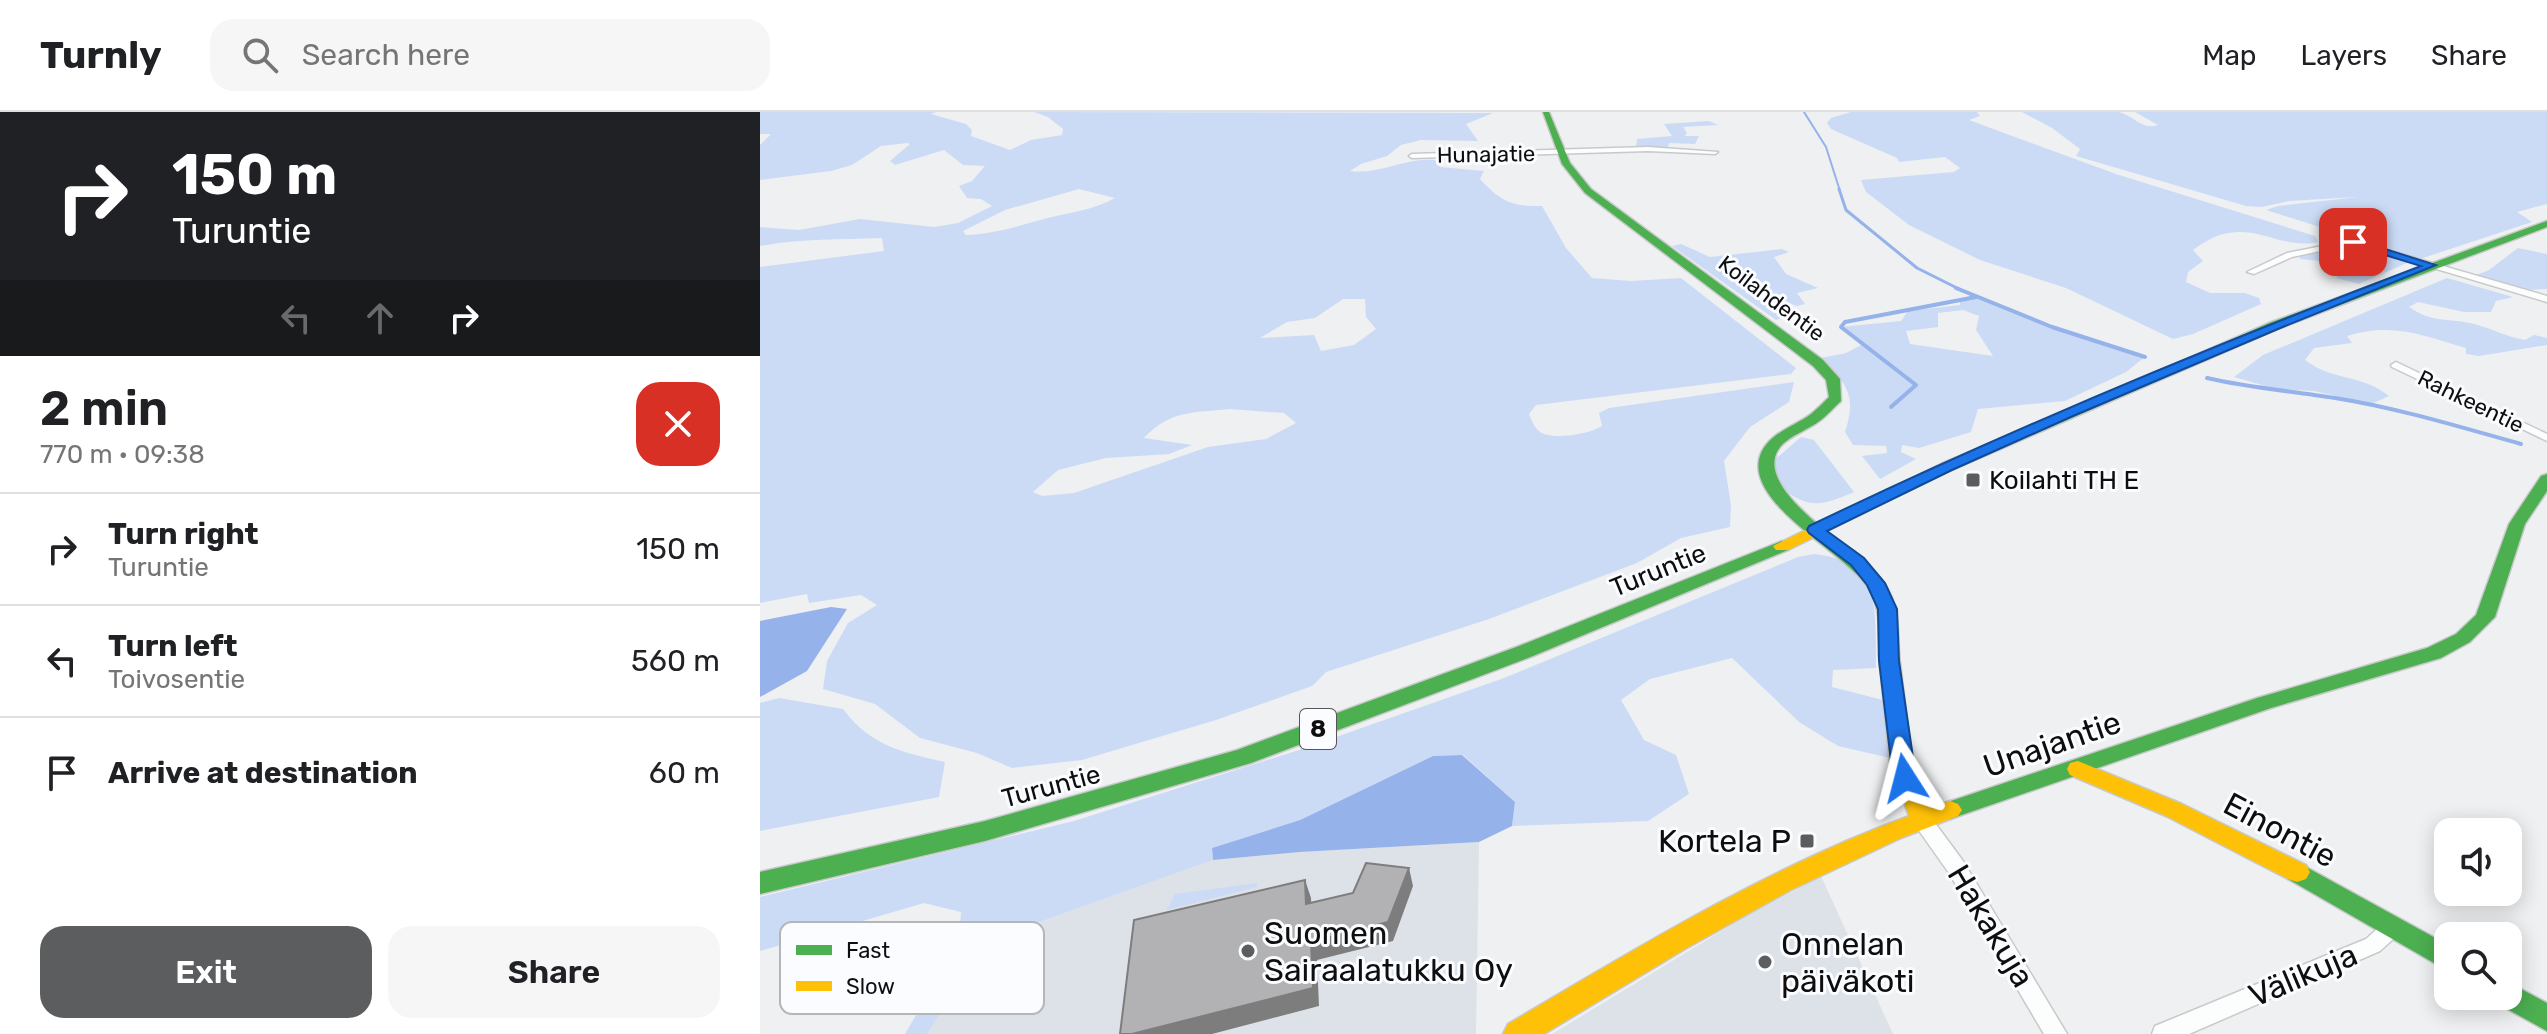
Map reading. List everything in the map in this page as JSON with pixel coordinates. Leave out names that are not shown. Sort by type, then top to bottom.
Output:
[{"type":"main road","name":"Koilahdentie","points":[[1546,112],[1559,152],[1573,177],[1588,191],[1714,283],[1829,374],[1836,387],[1836,398],[1818,415],[1774,444],[1765,462],[1773,492],[1815,530]]},
{"type":"main road","name":"Turuntie","points":[[760,883],[985,831],[1243,757],[1526,651],[1768,553],[1946,467],[2273,326],[2547,224]]},
{"type":"main road","name":"Unajantie","points":[[1518,1034],[1726,909],[1817,864],[1922,820],[2264,703],[2434,653],[2463,638],[2485,617],[2517,524],[2547,479]]},
{"type":"main road","points":[[1815,530],[1858,562],[1876,583],[1888,609],[1889,661],[1905,778],[1910,798],[1922,820]]},
{"type":"main road","name":"Einontie","points":[[2078,769],[2133,790],[2264,852],[2434,950]]},
{"type":"main road","points":[[2522,1003],[2547,1018]]},
{"type":"street","name":"Hunajatie","points":[[1412,156],[1685,149],[1715,152]]},
{"type":"street","points":[[2251,272],[2290,255],[2353,242],[2547,299]]},
{"type":"street","name":"Rahkeentie","points":[[2396,365],[2547,438]]},
{"type":"street","name":"Hakakuja","points":[[1922,820],[1956,867],[2056,1034]]},
{"type":"street","name":"Välikuja","points":[[2163,1034],[2373,945],[2394,926]]},
{"type":"shaded area","points":[[760,112],[936,112],[931,114],[966,124],[972,130],[971,136],[1010,150],[1031,140],[1062,135],[1063,129],[1048,117],[1034,112],[1493,113],[1466,124],[1478,141],[1421,140],[1401,145],[1387,156],[1350,171],[1371,171],[1414,161],[1435,160],[1440,167],[1484,171],[1480,179],[1500,197],[1514,204],[1542,206],[1566,248],[1592,278],[1631,281],[1681,278],[1796,368],[1791,374],[1536,405],[1529,414],[1538,431],[1558,436],[1582,433],[1602,426],[1599,413],[1609,408],[1794,382],[1789,402],[1750,427],[1724,461],[1731,505],[1730,527],[1681,538],[1637,563],[1489,619],[1326,672],[1312,686],[1216,720],[1082,760],[1012,768],[977,753],[920,738],[875,704],[823,689],[827,661],[848,623],[877,605],[861,595],[809,603],[807,594],[760,603],[760,267],[884,251],[882,238],[806,240],[760,246],[760,227],[799,230],[860,219],[934,227],[958,223],[992,206],[981,199],[967,198],[959,186],[972,181],[985,166],[963,165],[944,150],[895,165],[890,161],[910,144],[907,143],[881,146],[852,165],[831,171],[760,180],[760,145],[771,134],[760,134]],"holes":[[[1079,189],[1115,198],[1091,208],[998,231],[966,235],[963,231],[1005,210]],[[1343,299],[1365,299],[1366,317],[1376,329],[1354,345],[1321,351],[1314,335],[1260,338],[1287,322],[1315,318]],[[1229,409],[1284,413],[1296,423],[1266,439],[1208,447],[1074,493],[1042,496],[1033,492],[1058,470],[1106,458],[1169,454],[1192,445],[1144,438],[1163,422],[1193,413]]]},
{"type":"shaded area","points":[[1851,112],[1977,112],[1980,116],[1969,120],[2116,174],[2315,236],[2318,242],[2302,244],[2259,234],[2229,233],[2212,238],[2193,250],[2203,261],[2188,272],[2186,282],[2210,293],[2245,293],[2259,298],[2261,304],[2193,334],[2173,339],[2066,288],[1980,260],[1909,225],[1866,192],[1861,180],[1954,172],[1960,168],[1945,157],[1899,162],[1897,158],[1831,129],[1827,123],[1831,118]]},
{"type":"shaded area","points":[[2022,112],[2118,112],[2152,126],[2158,125],[2135,112],[2547,112],[2547,204],[2517,212],[2532,222],[2420,259],[2266,210],[2358,197],[2246,206],[2076,156],[2080,149],[2052,128]]},
{"type":"shaded area","points":[[1709,121],[1718,125],[1683,127],[1687,133],[1685,136],[1699,136],[1695,144],[1669,143],[1668,148],[1636,148],[1637,139],[1672,136],[1664,124]]},
{"type":"shaded area","points":[[1681,244],[1710,257],[1782,249],[1789,252],[1774,257],[1786,274],[1818,288],[1797,293],[1805,304],[1768,304],[1781,318],[1776,320],[1672,246]]},
{"type":"shaded area","points":[[2347,245],[2407,263],[2359,284],[2336,278],[2346,267],[2339,263],[2300,259],[2300,255]]},
{"type":"shaded area","points":[[2518,248],[2547,254],[2547,289],[2525,290],[2474,276],[2489,270]]},
{"type":"shaded area","points":[[2447,278],[2513,297],[2496,301],[2491,312],[2464,312],[2418,302],[2409,307],[2432,318],[2470,323],[2518,339],[2525,340],[2534,335],[2547,338],[2547,345],[2479,356],[2466,354],[2466,348],[2421,335],[2378,330],[2347,336],[2352,343],[2314,348],[2305,360],[2315,367],[2368,384],[2389,396],[2371,404],[2314,391],[2276,389],[2234,377],[2263,355]]},
{"type":"shaded area","points":[[1979,296],[2052,327],[2145,357],[2126,372],[2065,401],[1978,409],[1971,432],[1919,448],[1902,445],[1901,452],[1916,459],[1880,479],[1862,456],[1887,453],[1886,446],[1853,445],[1845,432],[1850,399],[1843,383],[1821,358],[1846,353],[1863,344],[1841,327],[1901,321],[1908,311],[1960,305],[1960,300]],"holes":[[[1963,310],[1979,316],[1976,330],[1993,356],[1910,344],[1906,331],[1938,327],[1938,313]]]},
{"type":"shaded area","points":[[1801,437],[1814,440],[1854,492],[1832,501],[1814,503],[1797,498],[1777,485],[1773,461]]},
{"type":"shaded area","points":[[1814,554],[1837,559],[1853,567],[1871,593],[1876,628],[1876,668],[1833,670],[1832,687],[1883,700],[1890,758],[1838,746],[1799,722],[1732,658],[1650,679],[1621,700],[1644,740],[1676,755],[1689,794],[1648,821],[1512,826],[1515,802],[1463,755],[1433,756],[1300,820],[1212,848],[1213,860],[1039,922],[960,922],[961,912],[924,903],[859,922],[780,922],[780,945],[760,951],[760,897],[1074,821],[1296,751],[1504,678],[1798,557]]},
{"type":"shaded area","points":[[779,698],[843,709],[877,740],[901,751],[945,762],[939,797],[760,831],[760,703]]},
{"type":"shaded area","points":[[1479,842],[1476,1034],[927,1034],[939,1014],[1044,1014],[1044,922],[1038,922],[1213,860]]},
{"type":"shaded area","name":"Onnelan päiväkoti","points":[[1821,876],[1893,1034],[1552,1034],[1743,918]]},
{"type":"shaded area","points":[[1257,883],[1257,887],[1167,910],[1175,894]]},
{"type":"shaded area","points":[[917,1014],[940,1014],[927,1034],[905,1034]]},
{"type":"water","points":[[831,607],[847,609],[807,671],[760,697],[760,621]]},
{"type":"water","points":[[1462,755],[1515,802],[1512,826],[1479,842],[1213,860],[1212,848],[1300,820],[1433,756]]},
{"type":"building","name":"Suomen Sairaalatukku Oy","points":[[1366,863],[1409,868],[1388,922],[1311,942],[1313,988],[1132,1034],[1120,1034],[1134,920],[1305,880],[1306,904],[1353,893]]},
{"type":"waterway","points":[[1804,112],[1826,147],[1840,191]]},
{"type":"waterway","points":[[1839,189],[1846,210],[1917,268],[1961,290]]},
{"type":"waterway","points":[[1956,288],[2052,327],[2145,357]]},
{"type":"waterway","points":[[1891,407],[1916,385],[1841,327],[1845,322],[1976,297]]},
{"type":"waterway","points":[[2207,378],[2382,407],[2521,444]]},
{"type":"traffic: fast","points":[[1546,112],[1566,164],[1588,191],[1818,363],[1833,379],[1836,398],[1816,417],[1778,442],[1769,452],[1766,469],[1772,486],[1786,504],[1875,583],[1886,609],[1889,655]]},
{"type":"traffic: fast","points":[[2039,427],[2273,326],[2547,224]]},
{"type":"traffic: fast","points":[[1950,810],[2264,703],[2434,653],[2463,638],[2485,617],[2517,524],[2547,479]]},
{"type":"traffic: fast","points":[[760,883],[985,831],[1243,757],[1526,651],[1782,546]]},
{"type":"traffic: fast","points":[[2297,872],[2434,951]]},
{"type":"traffic: fast","points":[[2522,1003],[2547,1018]]},
{"type":"traffic: slow","points":[[1782,546],[1946,467],[2039,427]]},
{"type":"traffic: slow","points":[[1889,655],[1901,763],[1922,820]]},
{"type":"traffic: slow","points":[[2078,769],[2174,810],[2297,872]]},
{"type":"traffic: slow","points":[[1518,1034],[1675,940],[1782,882],[1836,856],[1950,810]]},
{"type":"place","name":"Koilahti TH E","points":[[1973,480]]},
{"type":"place","name":"Kortela P","points":[[1807,841]]},
{"type":"place","name":"Suomen Sairaalatukku Oy","points":[[1248,951]]},
{"type":"place","name":"Onnelan päiväkoti","points":[[1765,962]]},
{"type":"route","points":[[1905,778],[1889,661],[1888,609],[1876,583],[1858,562],[1815,530],[2068,413],[2273,326],[2431,265],[2353,242]]}]
